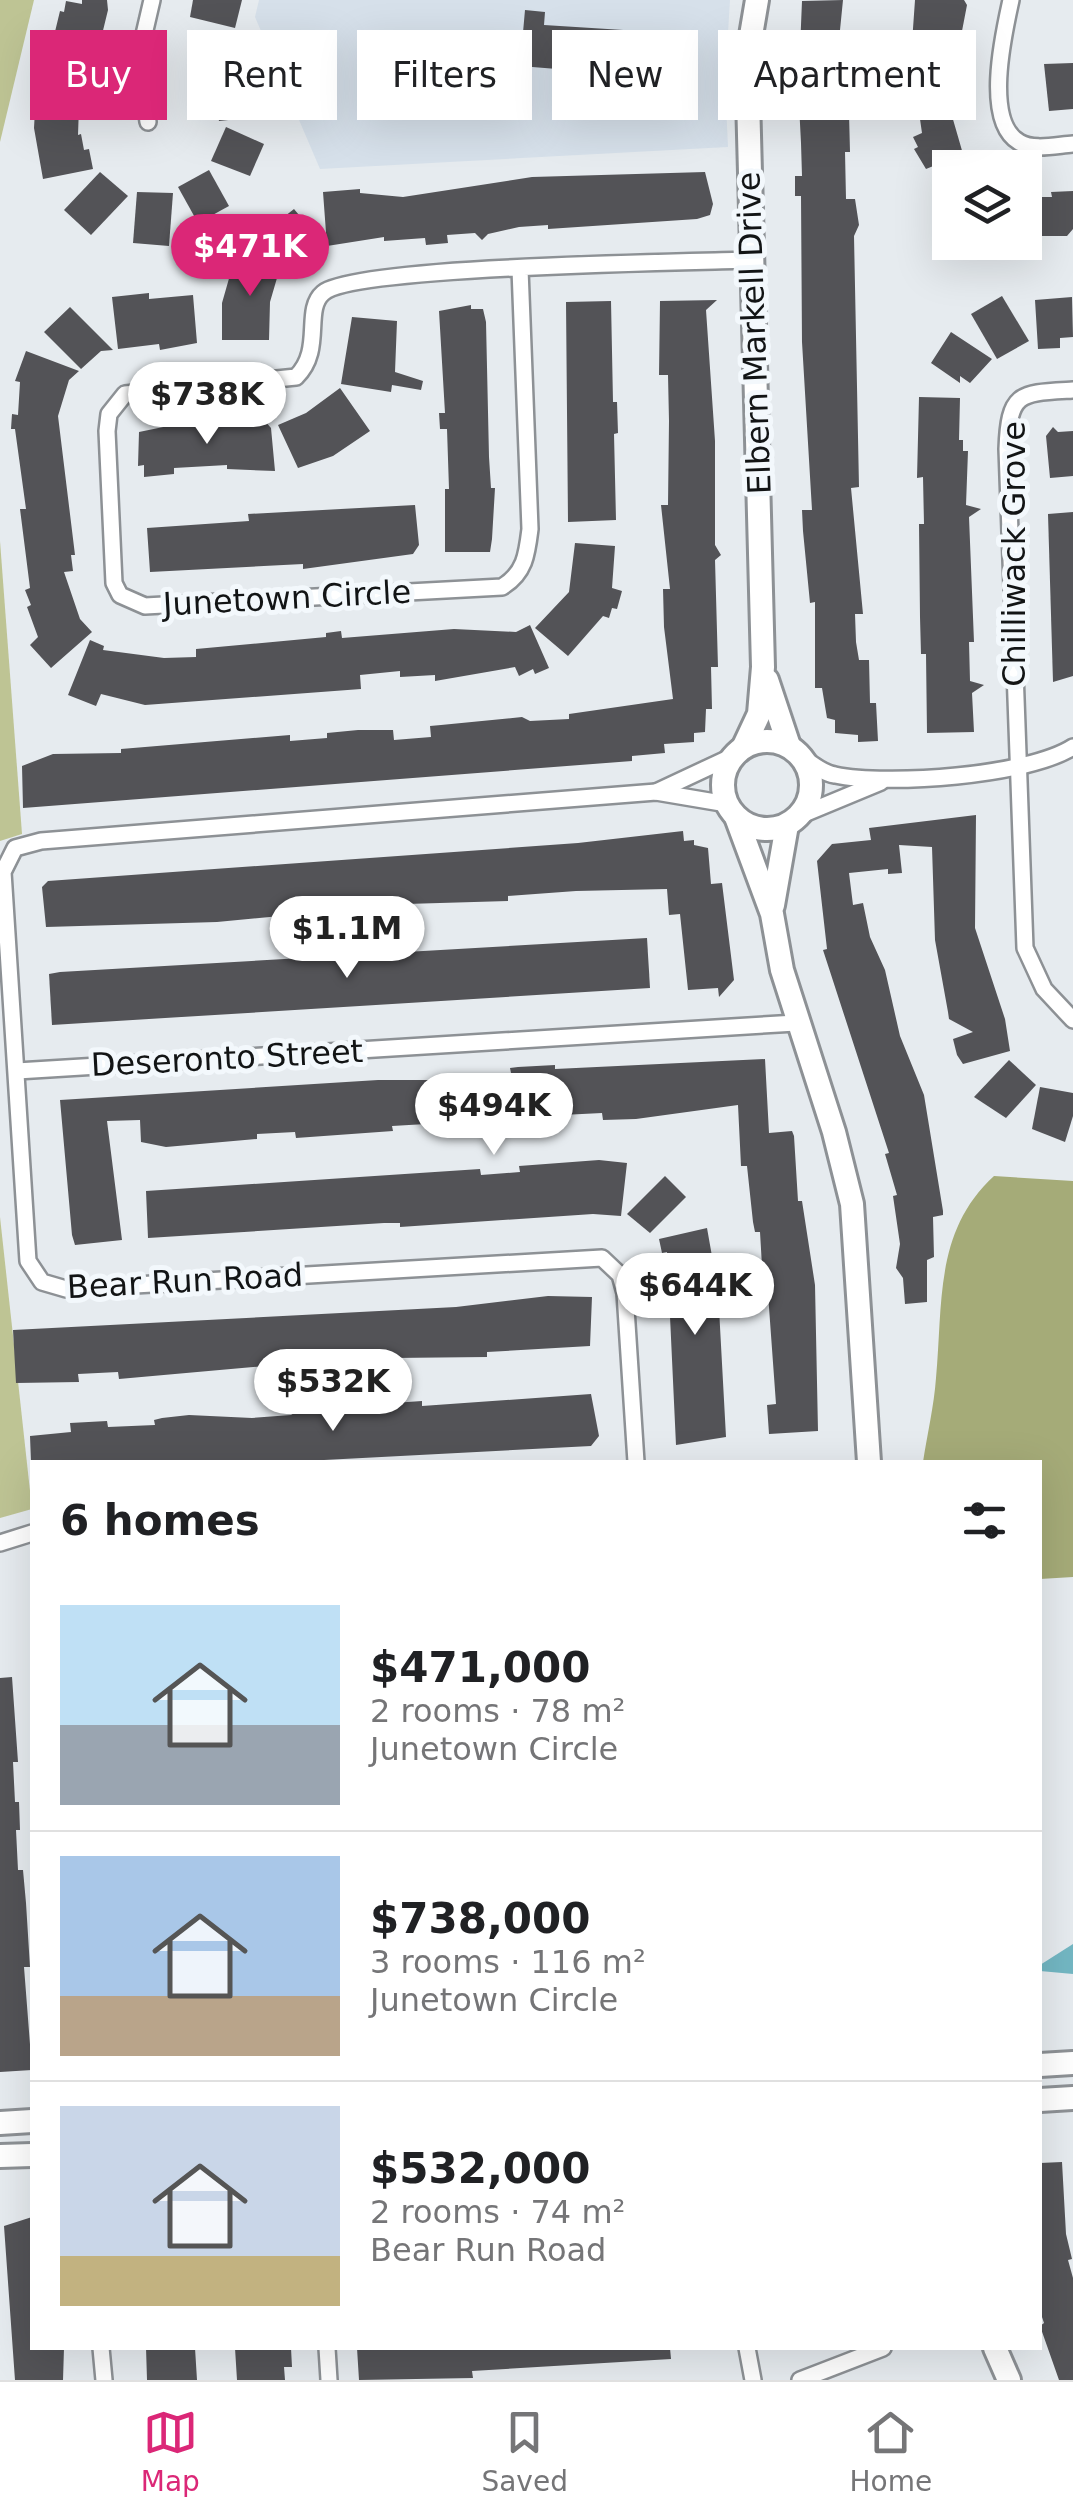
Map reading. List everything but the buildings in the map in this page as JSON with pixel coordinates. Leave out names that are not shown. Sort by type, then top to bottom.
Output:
[{"type":"street","points":[[148,122],[139,56],[152,0]]},
{"type":"street","name":"Elbern Markell Drive","points":[[738,751],[760,710],[763,667],[747,60],[757,0]]},
{"type":"street","points":[[1010,0],[1000,51],[1000,102],[1006,128],[1017,142],[1033,147],[1073,144]]},
{"type":"street","name":"Junetown Circle","points":[[520,269],[530,528],[527,554],[512,580],[502,586],[144,606],[120,595],[114,583],[107,432],[109,414],[125,394],[296,377],[311,359],[316,303],[324,292],[366,280],[520,269],[751,260]]},
{"type":"street","name":"Chilliwack Grove","points":[[1016,767],[1008,421],[1016,400],[1030,392],[1073,390]]},
{"type":"street","name":"Elbern Markell Drive","points":[[763,667],[795,751]]},
{"type":"street","points":[[868,1460],[852,1204],[834,1132],[796,1022],[772,914],[723,786],[738,751],[767,741],[795,751],[832,775],[881,782],[1016,767],[1073,748]]},
{"type":"street","name":"Bear Run Road","points":[[656,792],[738,751]]},
{"type":"street","points":[[772,914],[793,820],[812,788],[795,751]]},
{"type":"street","points":[[1016,767],[1025,948],[1044,989],[1073,1020]]},
{"type":"street","points":[[732,810],[764,829],[881,782]]},
{"type":"street","name":"Bear Run Road","points":[[636,1460],[625,1292],[620,1275],[602,1258],[52,1288],[34,1273],[28,1261],[3,872],[10,854],[22,845],[656,792],[732,810]]},
{"type":"street","name":"Deseronto Street","points":[[17,1071],[796,1022]]},
{"type":"street","points":[[0,1543],[30,1534]]},
{"type":"street","points":[[1042,2065],[1073,2063]]},
{"type":"street","points":[[1042,2100],[1073,2098]]},
{"type":"street","points":[[0,2123],[30,2121]]},
{"type":"street","points":[[0,2156],[30,2155]]},
{"type":"street","points":[[101,2350],[104,2380]]},
{"type":"street","points":[[327,2350],[329,2380]]},
{"type":"street","points":[[747,2350],[753,2380]]},
{"type":"street","points":[[800,2380],[878,2350]]},
{"type":"street","points":[[996,2350],[1008,2380]]},
{"type":"shaded area","points":[[259,0],[730,0],[728,30],[718,30],[718,120],[727,120],[728,147],[320,169],[299,120],[337,120],[337,30],[261,30],[255,17]]},
{"type":"green space","points":[[0,0],[34,0],[0,142]]},
{"type":"green space","points":[[0,541],[22,834],[0,841]]},
{"type":"green space","points":[[994,1176],[1073,1181],[1073,1577],[1042,1579],[1042,1460],[923,1460],[935,1389],[945,1270],[961,1220]]},
{"type":"green space","points":[[0,1217],[30,1510],[0,1518]]},
{"type":"water","points":[[1073,1944],[1073,1974],[1042,1971],[1042,1964]]}]
